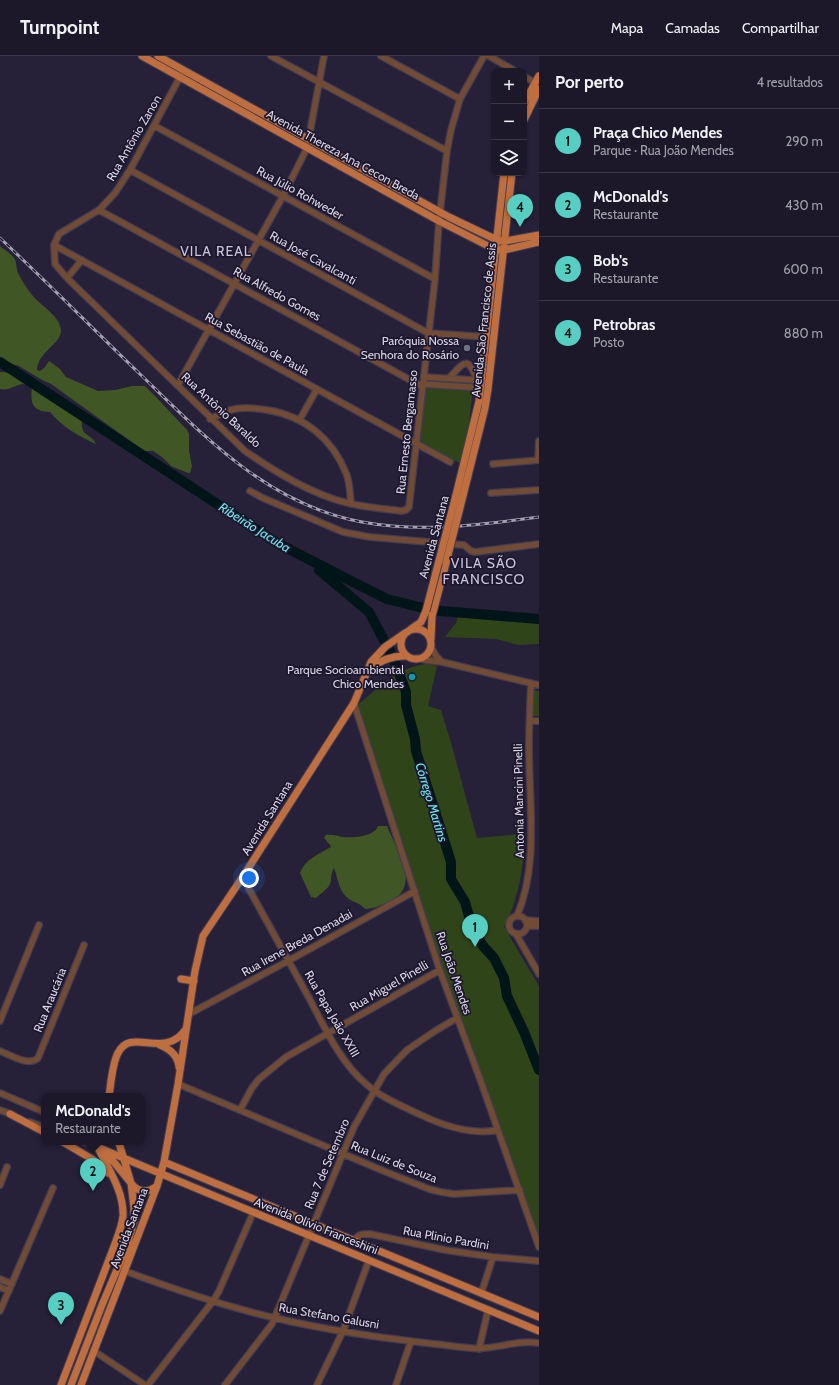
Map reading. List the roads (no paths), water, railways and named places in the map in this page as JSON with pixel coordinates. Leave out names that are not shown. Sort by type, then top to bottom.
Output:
[{"type":"main road","name":"Avenida Thereza Ana Cecon Breda","points":[[142,56],[439,221],[496,250],[504,250],[539,242]]},
{"type":"main road","name":"Avenida Thereza Ana Cecon Breda","points":[[158,56],[440,212],[497,240],[504,241],[539,235]]},
{"type":"main road","points":[[527,99],[538,83]]},
{"type":"main road","points":[[527,112],[538,83]]},
{"type":"main road","name":"Avenida São Francisco de Assis","points":[[466,468],[478,409],[485,388],[483,380],[486,337],[504,176]]},
{"type":"main road","name":"Avenida São Francisco de Assis","points":[[483,380],[494,337],[512,176]]},
{"type":"main road","name":"Avenida Santana","points":[[431,644],[433,613],[466,468]]},
{"type":"main road","name":"Avenida Santana","points":[[81,1385],[157,1186],[164,1162],[180,1073],[194,981],[203,936],[244,876],[354,703],[373,659],[387,646],[421,622],[426,611],[460,496]]},
{"type":"main road","points":[[368,669],[392,657],[407,656],[418,658],[426,654],[431,644],[425,632],[418,629],[408,631],[402,637],[402,649],[407,656]]},
{"type":"main road","points":[[180,979],[194,981]]},
{"type":"main road","name":"Avenida Santana","points":[[110,1093],[116,1059],[118,1052],[122,1047],[127,1043],[134,1041],[165,1044],[176,1040],[186,1029]]},
{"type":"main road","name":"Avenida Santana","points":[[158,1044],[170,1050],[175,1055],[179,1064],[180,1073]]},
{"type":"main road","points":[[10,1114],[41,1130]]},
{"type":"main road","points":[[68,1145],[92,1159],[112,1178]]},
{"type":"main road","points":[[61,1385],[121,1227],[123,1216],[119,1190],[97,1145]]},
{"type":"main road","name":"Avenida Santana","points":[[71,1385],[127,1246],[134,1220],[131,1183],[113,1161],[97,1145]]},
{"type":"main road","name":"Avenida Olívio Franceshini","points":[[97,1145],[253,1213],[539,1331]]},
{"type":"main road","points":[[120,1145],[131,1183],[134,1187],[143,1192],[157,1186]]},
{"type":"main road","name":"Avenida Olívio Franceshini","points":[[164,1162],[539,1317]]},
{"type":"main road","points":[[85,1323],[97,1302],[116,1261],[127,1246]]},
{"type":"main road","points":[[71,1385],[78,1376],[85,1356],[88,1353],[94,1352]]},
{"type":"street","points":[[271,56],[447,151]]},
{"type":"street","points":[[178,385],[283,196],[307,148],[324,56]]},
{"type":"street","points":[[381,56],[460,99]]},
{"type":"street","name":"Rua Ernesto Bergamasso","points":[[410,507],[435,279],[439,221],[447,151],[451,130],[460,99],[484,56]]},
{"type":"street","points":[[488,56],[510,68]]},
{"type":"street","name":"Rua Antônio Zanon","points":[[54,245],[59,234],[99,210],[115,193],[155,126],[183,71]]},
{"type":"street","points":[[527,78],[538,83]]},
{"type":"street","name":"Rua Júlio Rohweder","points":[[155,126],[435,279]]},
{"type":"street","name":"Rua José Cavalcanti","points":[[130,170],[428,333],[494,337]]},
{"type":"street","name":"Rua Alfredo Gomes","points":[[99,210],[423,386]]},
{"type":"street","name":"Rua Antônio Baraldo","points":[[54,245],[55,264],[67,278],[245,451],[272,470],[329,498],[351,504],[401,511],[410,507]]},
{"type":"street","name":"Rua Sebastião de Paula","points":[[54,245],[450,462]]},
{"type":"street","points":[[67,278],[82,260]]},
{"type":"street","points":[[449,378],[460,365],[466,364],[470,365],[483,380]]},
{"type":"street","points":[[424,377],[483,380]]},
{"type":"street","points":[[423,386],[485,388]]},
{"type":"street","points":[[300,420],[317,389]]},
{"type":"street","points":[[210,418],[231,410],[256,408],[277,411],[300,420],[316,430],[334,450],[347,474],[351,504]]},
{"type":"street","points":[[493,464],[538,460],[539,441]]},
{"type":"street","points":[[491,493],[539,490]]},
{"type":"street","points":[[250,491],[263,498],[344,532],[370,537],[464,545],[475,552],[539,544]]},
{"type":"street","points":[[431,644],[434,654],[442,662]]},
{"type":"street","points":[[418,658],[442,662],[539,685]]},
{"type":"street","name":"Antonia Mancini Pinelli","points":[[517,916],[523,904],[529,882],[532,850],[529,746],[531,683]]},
{"type":"street","name":"Rua João Mendes","points":[[354,703],[440,970],[520,1190],[539,1247]]},
{"type":"street","points":[[530,721],[539,721]]},
{"type":"street","name":"Rua Papa João XXIII","points":[[244,876],[249,889],[328,1034],[353,1071],[375,1091],[395,1103],[432,1120],[473,1131],[488,1132],[498,1130]]},
{"type":"street","points":[[239,883],[249,889]]},
{"type":"street","name":"Rua Irene Breda Denadai","points":[[189,1014],[414,891]]},
{"type":"street","points":[[539,926],[526,923],[523,918],[517,916],[511,919],[508,924],[510,930],[516,934],[539,974]]},
{"type":"street","points":[[526,923],[539,921]]},
{"type":"street","points":[[516,934],[523,933],[526,923]]},
{"type":"street","points":[[0,1021],[39,925]]},
{"type":"street","name":"Rua Araucária","points":[[0,1051],[27,1062],[34,1061],[39,1056],[84,945]]},
{"type":"street","name":"Rua Miguel Pinelli","points":[[240,1110],[252,1088],[259,1079],[286,1057],[440,970]]},
{"type":"street","name":"Rua 7 de Setembro","points":[[225,1385],[263,1337],[275,1318],[358,1117],[384,1074],[407,1050],[457,1018]]},
{"type":"street","name":"Rua Luiz de Souza","points":[[178,1084],[386,1172],[442,1192],[454,1194],[520,1190]]},
{"type":"street","points":[[0,1093],[41,1111]]},
{"type":"street","points":[[0,1110],[41,1126]]},
{"type":"street","points":[[0,1185],[7,1167]]},
{"type":"street","points":[[0,1311],[53,1188]]},
{"type":"street","points":[[94,1352],[147,1385],[213,1301],[219,1291],[253,1213]]},
{"type":"street","name":"Rua Plinio Pardini","points":[[354,1241],[362,1234],[370,1234],[428,1247],[493,1257],[539,1261]]},
{"type":"street","points":[[482,1294],[493,1257]]},
{"type":"street","points":[[317,1385],[343,1331],[369,1260]]},
{"type":"street","name":"Rua Stefano Galusni","points":[[125,1271],[213,1301],[275,1318],[343,1331],[479,1349],[538,1341]]},
{"type":"street","points":[[0,1279],[10,1287]]},
{"type":"street","points":[[0,1287],[10,1287]]},
{"type":"street","points":[[479,1349],[488,1310]]},
{"type":"street","points":[[396,1385],[411,1341]]},
{"type":"waterway","name":"Ribeirão Jacuba","points":[[0,362],[277,543],[387,599],[441,611],[539,619]]},
{"type":"waterway","name":"Córrego Martins","points":[[319,570],[369,612],[393,657],[406,692],[406,705],[415,739],[416,751],[451,862],[451,879],[465,902],[472,927],[483,946],[494,958],[504,978],[507,996],[524,1032],[539,1070]]},
{"type":"railway","points":[[0,238],[190,423],[241,466],[268,485],[297,501],[328,513],[362,522],[407,527],[450,527],[539,517]]},
{"type":"place","name":"Petrobras","points":[[520,227]]},
{"type":"place","name":"Paróquia Nossa Senhora do Rosário","points":[[467,348]]},
{"type":"place","name":"Parque Socioambiental Chico Mendes","points":[[412,677]]},
{"type":"place","name":"Praça Chico Mendes","points":[[475,947]]},
{"type":"place","name":"McDonald's","points":[[93,1191]]},
{"type":"place","name":"Bob's","points":[[61,1325]]},
{"type":"district","name":"VILA REAL","points":[[216,251]]},
{"type":"district","name":"VILA SÃO FRANCISCO","points":[[484,572]]}]
